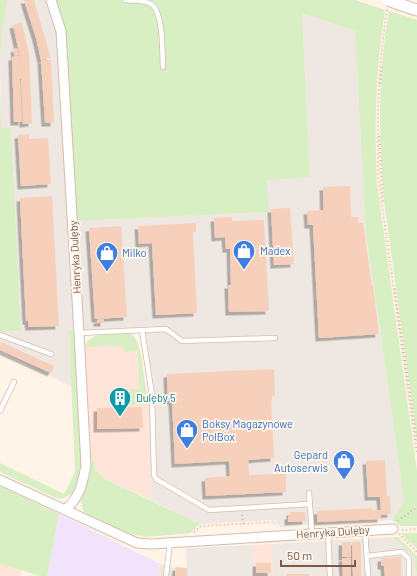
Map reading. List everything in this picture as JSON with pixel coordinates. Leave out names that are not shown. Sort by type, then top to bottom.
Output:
[{"type":"street","name":"Henryka Dulęby","points":[[51,0],[61,31],[86,466],[83,484],[77,497],[65,510]]},
{"type":"street","points":[[388,4],[405,6],[417,10]]},
{"type":"street","name":"Henryka Dulęby","points":[[0,480],[132,542],[151,544],[393,529]]},
{"type":"lane","points":[[125,0],[149,2],[154,5],[157,10],[160,25],[163,67]]},
{"type":"lane","points":[[79,332],[166,329],[182,341],[275,338]]},
{"type":"lane","points":[[142,330],[152,395],[154,475],[156,479],[208,510],[310,504]]},
{"type":"lane","points":[[0,335],[51,354]]},
{"type":"lane","points":[[0,411],[14,382]]},
{"type":"lane","points":[[309,493],[312,533]]},
{"type":"lane","points":[[365,530],[368,576]]},
{"type":"lane","points":[[328,532],[330,576]]},
{"type":"lane","points":[[166,576],[170,542]]},
{"type":"lane","points":[[367,556],[402,552],[409,559],[409,576]]},
{"type":"path","points":[[388,4],[379,105],[381,182],[390,256],[417,442]]},
{"type":"path","points":[[388,4],[380,70],[378,108],[377,146],[379,184],[417,454]]},
{"type":"path","points":[[393,529],[399,521],[417,507]]},
{"type":"path","points":[[191,535],[200,526],[274,522],[278,529]]},
{"type":"path","points":[[393,529],[417,529]]},
{"type":"path","points":[[393,529],[417,552]]},
{"type":"shaded area","points":[[8,0],[46,0],[57,33],[75,330],[69,331],[72,387],[0,351],[0,332],[21,331],[11,128],[1,128],[0,57]]},
{"type":"shaded area","points":[[302,13],[355,31],[366,236],[404,502],[392,520],[280,527],[274,520],[200,524],[151,500],[148,404],[156,404],[146,333],[164,331],[182,343],[275,341],[275,335],[183,339],[167,326],[84,330],[77,221],[268,212],[267,179],[310,177]]},
{"type":"shaded area","points":[[131,334],[137,342],[142,359],[148,404],[151,500],[103,478],[96,470],[96,464],[92,461],[91,463],[85,347],[87,342],[95,336]]},
{"type":"shaded area","points":[[59,514],[160,564],[158,576],[47,576]]},
{"type":"shaded area","points":[[393,537],[414,557],[417,576],[158,576],[160,564],[167,567],[187,568],[186,548],[253,545],[254,575],[273,574],[271,544]]},
{"type":"shaded area","points":[[271,544],[273,574],[254,575],[253,545]]},
{"type":"shaded area","points":[[0,564],[21,570],[20,576],[0,576]]},
{"type":"green space","points":[[0,0],[8,0],[0,57]]},
{"type":"green space","points":[[55,0],[355,0],[385,10],[376,97],[377,184],[417,471],[417,526],[400,526],[392,520],[404,502],[366,236],[355,31],[302,13],[310,177],[267,180],[269,212],[77,221],[65,30]]},
{"type":"green space","points":[[389,11],[417,20],[417,440],[382,177],[380,130],[381,82],[385,35]]},
{"type":"green space","points":[[0,84],[1,128],[11,128],[21,331],[0,332]]},
{"type":"green space","points":[[69,330],[75,330],[81,467],[77,486],[73,493],[62,499],[56,498],[0,472],[0,463],[64,494],[75,472]]},
{"type":"green space","points":[[129,333],[135,338],[140,350],[148,404],[124,405],[124,390],[139,389],[138,351],[124,352],[124,345],[85,347],[92,338],[97,335]]},
{"type":"green space","points":[[92,461],[95,462],[96,470],[103,478],[200,524],[190,533],[147,537],[120,530],[84,512],[81,497]]},
{"type":"green space","points":[[0,486],[59,514],[47,576],[40,576],[0,564]]},
{"type":"green space","points":[[400,533],[417,533],[417,549]]},
{"type":"green space","points":[[393,537],[398,537],[417,556],[417,576],[414,557]]},
{"type":"building","points":[[24,0],[34,0],[50,58],[41,60]]},
{"type":"building","points":[[22,23],[29,54],[32,123],[23,124],[21,79],[22,122],[14,122],[12,57],[19,56],[20,64],[19,52],[13,25]]},
{"type":"building","points":[[17,48],[19,55],[15,56],[14,49]]},
{"type":"building","points":[[41,60],[51,60],[54,123],[45,123]]},
{"type":"building","points":[[29,134],[29,139],[48,138],[51,184],[21,186],[18,135]]},
{"type":"building","points":[[350,186],[351,217],[358,217],[358,223],[363,223],[379,334],[319,338],[313,225],[308,225],[307,211],[323,210],[324,224],[323,187]]},
{"type":"building","points":[[52,196],[59,326],[29,327],[28,321],[26,321],[20,198]]},
{"type":"building","points":[[290,208],[294,264],[274,265],[271,209]]},
{"type":"building","points":[[232,217],[232,221],[264,220],[269,311],[229,312],[228,285],[231,285],[230,249],[226,249],[225,237],[215,238],[214,218]]},
{"type":"building","points":[[196,223],[196,232],[193,232],[197,313],[156,315],[152,243],[139,244],[138,226]]},
{"type":"building","points":[[121,226],[127,317],[95,319],[89,228]]},
{"type":"building","points":[[104,319],[104,323],[97,323],[97,320]]},
{"type":"building","points":[[1,342],[54,366],[51,373],[0,350]]},
{"type":"building","points":[[274,369],[275,396],[271,396],[274,458],[248,460],[249,475],[286,474],[286,492],[206,496],[205,478],[230,476],[229,461],[175,464],[172,401],[168,401],[167,374]]},
{"type":"building","name":"Dulęby 5","points":[[142,407],[143,428],[97,429],[97,408]]},
{"type":"building","points":[[385,460],[387,496],[390,496],[391,514],[381,515],[381,519],[317,522],[317,511],[372,508],[372,510],[381,510],[380,497],[368,497],[366,461]]},
{"type":"building","points":[[290,512],[305,512],[306,521],[288,522]]},
{"type":"building","points":[[359,541],[361,545],[361,576],[353,576],[352,542]]},
{"type":"building","points":[[342,542],[351,542],[351,557],[342,557]]},
{"type":"building","points":[[401,557],[401,576],[385,576],[384,566],[381,566],[381,558]]},
{"type":"building","points":[[342,558],[351,558],[351,576],[343,576]]},
{"type":"building","points":[[256,563],[271,563],[271,573],[256,573]]},
{"type":"building","points":[[176,567],[187,568],[187,576],[175,576]]},
{"type":"building","points":[[287,574],[309,574],[309,576],[287,576]]},
{"type":"place","name":"Madex","points":[[244,270]]},
{"type":"place","name":"Milko","points":[[107,272]]},
{"type":"place","name":"Dulęby 5","points":[[120,418]]},
{"type":"place","name":"Boksy Magazynowe PolBox","points":[[187,450]]},
{"type":"place","name":"Gepard Autoserwis","points":[[344,480]]}]
